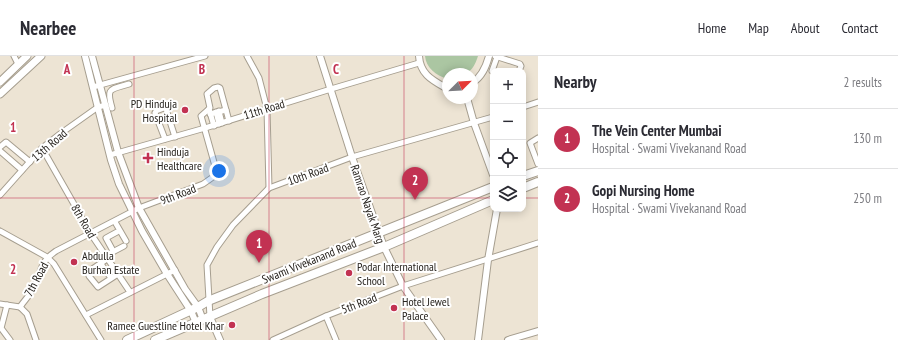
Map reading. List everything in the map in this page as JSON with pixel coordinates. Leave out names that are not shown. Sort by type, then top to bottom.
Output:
[{"type":"main road","points":[[0,82],[27,56]]},
{"type":"main road","points":[[0,94],[41,56]]},
{"type":"main road","points":[[18,64],[23,72]]},
{"type":"main road","points":[[526,175],[538,171]]},
{"type":"main road","points":[[526,187],[538,182]]},
{"type":"main road","name":"Swami Vivekanand Road","points":[[127,340],[208,301],[490,188]]},
{"type":"main road","name":"Swami Vivekanand Road","points":[[156,340],[262,294],[384,248],[490,201]]},
{"type":"street","points":[[14,56],[18,64]]},
{"type":"street","points":[[85,56],[110,155],[119,184],[133,213],[167,274],[220,340]]},
{"type":"street","points":[[92,56],[101,86],[107,93],[118,152],[139,208],[186,289],[194,309]]},
{"type":"street","points":[[93,87],[205,56]]},
{"type":"street","points":[[247,56],[259,78],[267,108],[269,188]]},
{"type":"street","name":"Ramrao Nayak Marg","points":[[320,56],[352,157],[384,248],[403,286],[441,340]]},
{"type":"street","points":[[418,56],[419,63],[429,79],[442,86]]},
{"type":"street","points":[[478,79],[486,68],[489,56]]},
{"type":"street","points":[[494,68],[496,56],[520,64],[520,68]]},
{"type":"street","name":"11th Road","points":[[110,155],[165,136],[175,137],[419,63]]},
{"type":"street","points":[[486,68],[490,70]]},
{"type":"street","points":[[107,93],[129,85],[126,78]]},
{"type":"street","points":[[526,106],[538,102]]},
{"type":"street","points":[[469,104],[490,167]]},
{"type":"street","name":"13th Road","points":[[0,195],[42,148],[98,107],[110,107]]},
{"type":"street","points":[[173,131],[165,136],[156,112],[164,108],[166,109],[175,137]]},
{"type":"street","points":[[215,111],[218,124]]},
{"type":"street","points":[[215,111],[218,124]]},
{"type":"street","points":[[215,111],[218,124]]},
{"type":"street","name":"10th Road","points":[[203,320],[208,301],[207,265],[216,247],[233,226],[269,188],[352,157],[490,118]]},
{"type":"street","name":"9th Road","points":[[139,208],[203,184],[213,177],[218,124]]},
{"type":"street","points":[[538,138],[530,143],[538,164]]},
{"type":"street","points":[[0,147],[6,142],[30,162]]},
{"type":"street","name":"8th Road","points":[[42,148],[98,246],[130,292]]},
{"type":"street","points":[[0,151],[22,170]]},
{"type":"street","name":"7th Road","points":[[20,307],[34,288],[47,258],[56,251],[133,213],[139,208]]},
{"type":"street","points":[[478,340],[488,260],[496,212]]},
{"type":"street","points":[[111,224],[117,233]]},
{"type":"street","points":[[111,224],[125,244],[113,249],[105,256],[100,264],[88,272],[89,276],[98,287],[118,274]]},
{"type":"street","points":[[0,231],[47,258],[54,264],[101,340]]},
{"type":"street","points":[[113,249],[106,237],[117,233]]},
{"type":"street","points":[[98,246],[107,241]]},
{"type":"street","name":"5th Road","points":[[273,340],[326,316],[403,286],[538,243]]},
{"type":"street","points":[[100,264],[111,278]]},
{"type":"street","points":[[86,315],[175,270]]},
{"type":"street","points":[[0,304],[20,307],[27,314],[36,340]]},
{"type":"street","points":[[7,305],[1,328],[10,340]]},
{"type":"street","points":[[326,316],[336,340]]},
{"type":"street","points":[[508,340],[538,331]]},
{"type":"green space","points":[[425,56],[478,56],[472,68],[442,68],[442,76],[432,70],[427,64]]},
{"type":"place","name":"PD Hinduja Hospital","points":[[185,110]]},
{"type":"place","name":"Hinduja Healthcare","points":[[148,158]]},
{"type":"place","name":"Gopi Nursing Home","points":[[415,200]]},
{"type":"place","name":"Abdulla Burhan Estate","points":[[74,262]]},
{"type":"place","name":"The Vein Center Mumbai","points":[[259,263]]},
{"type":"place","name":"Podar International School","points":[[349,273]]},
{"type":"place","name":"Hotel Jewel Palace","points":[[394,308]]},
{"type":"place","name":"Ramee Guestline Hotel Khar","points":[[232,325]]}]
